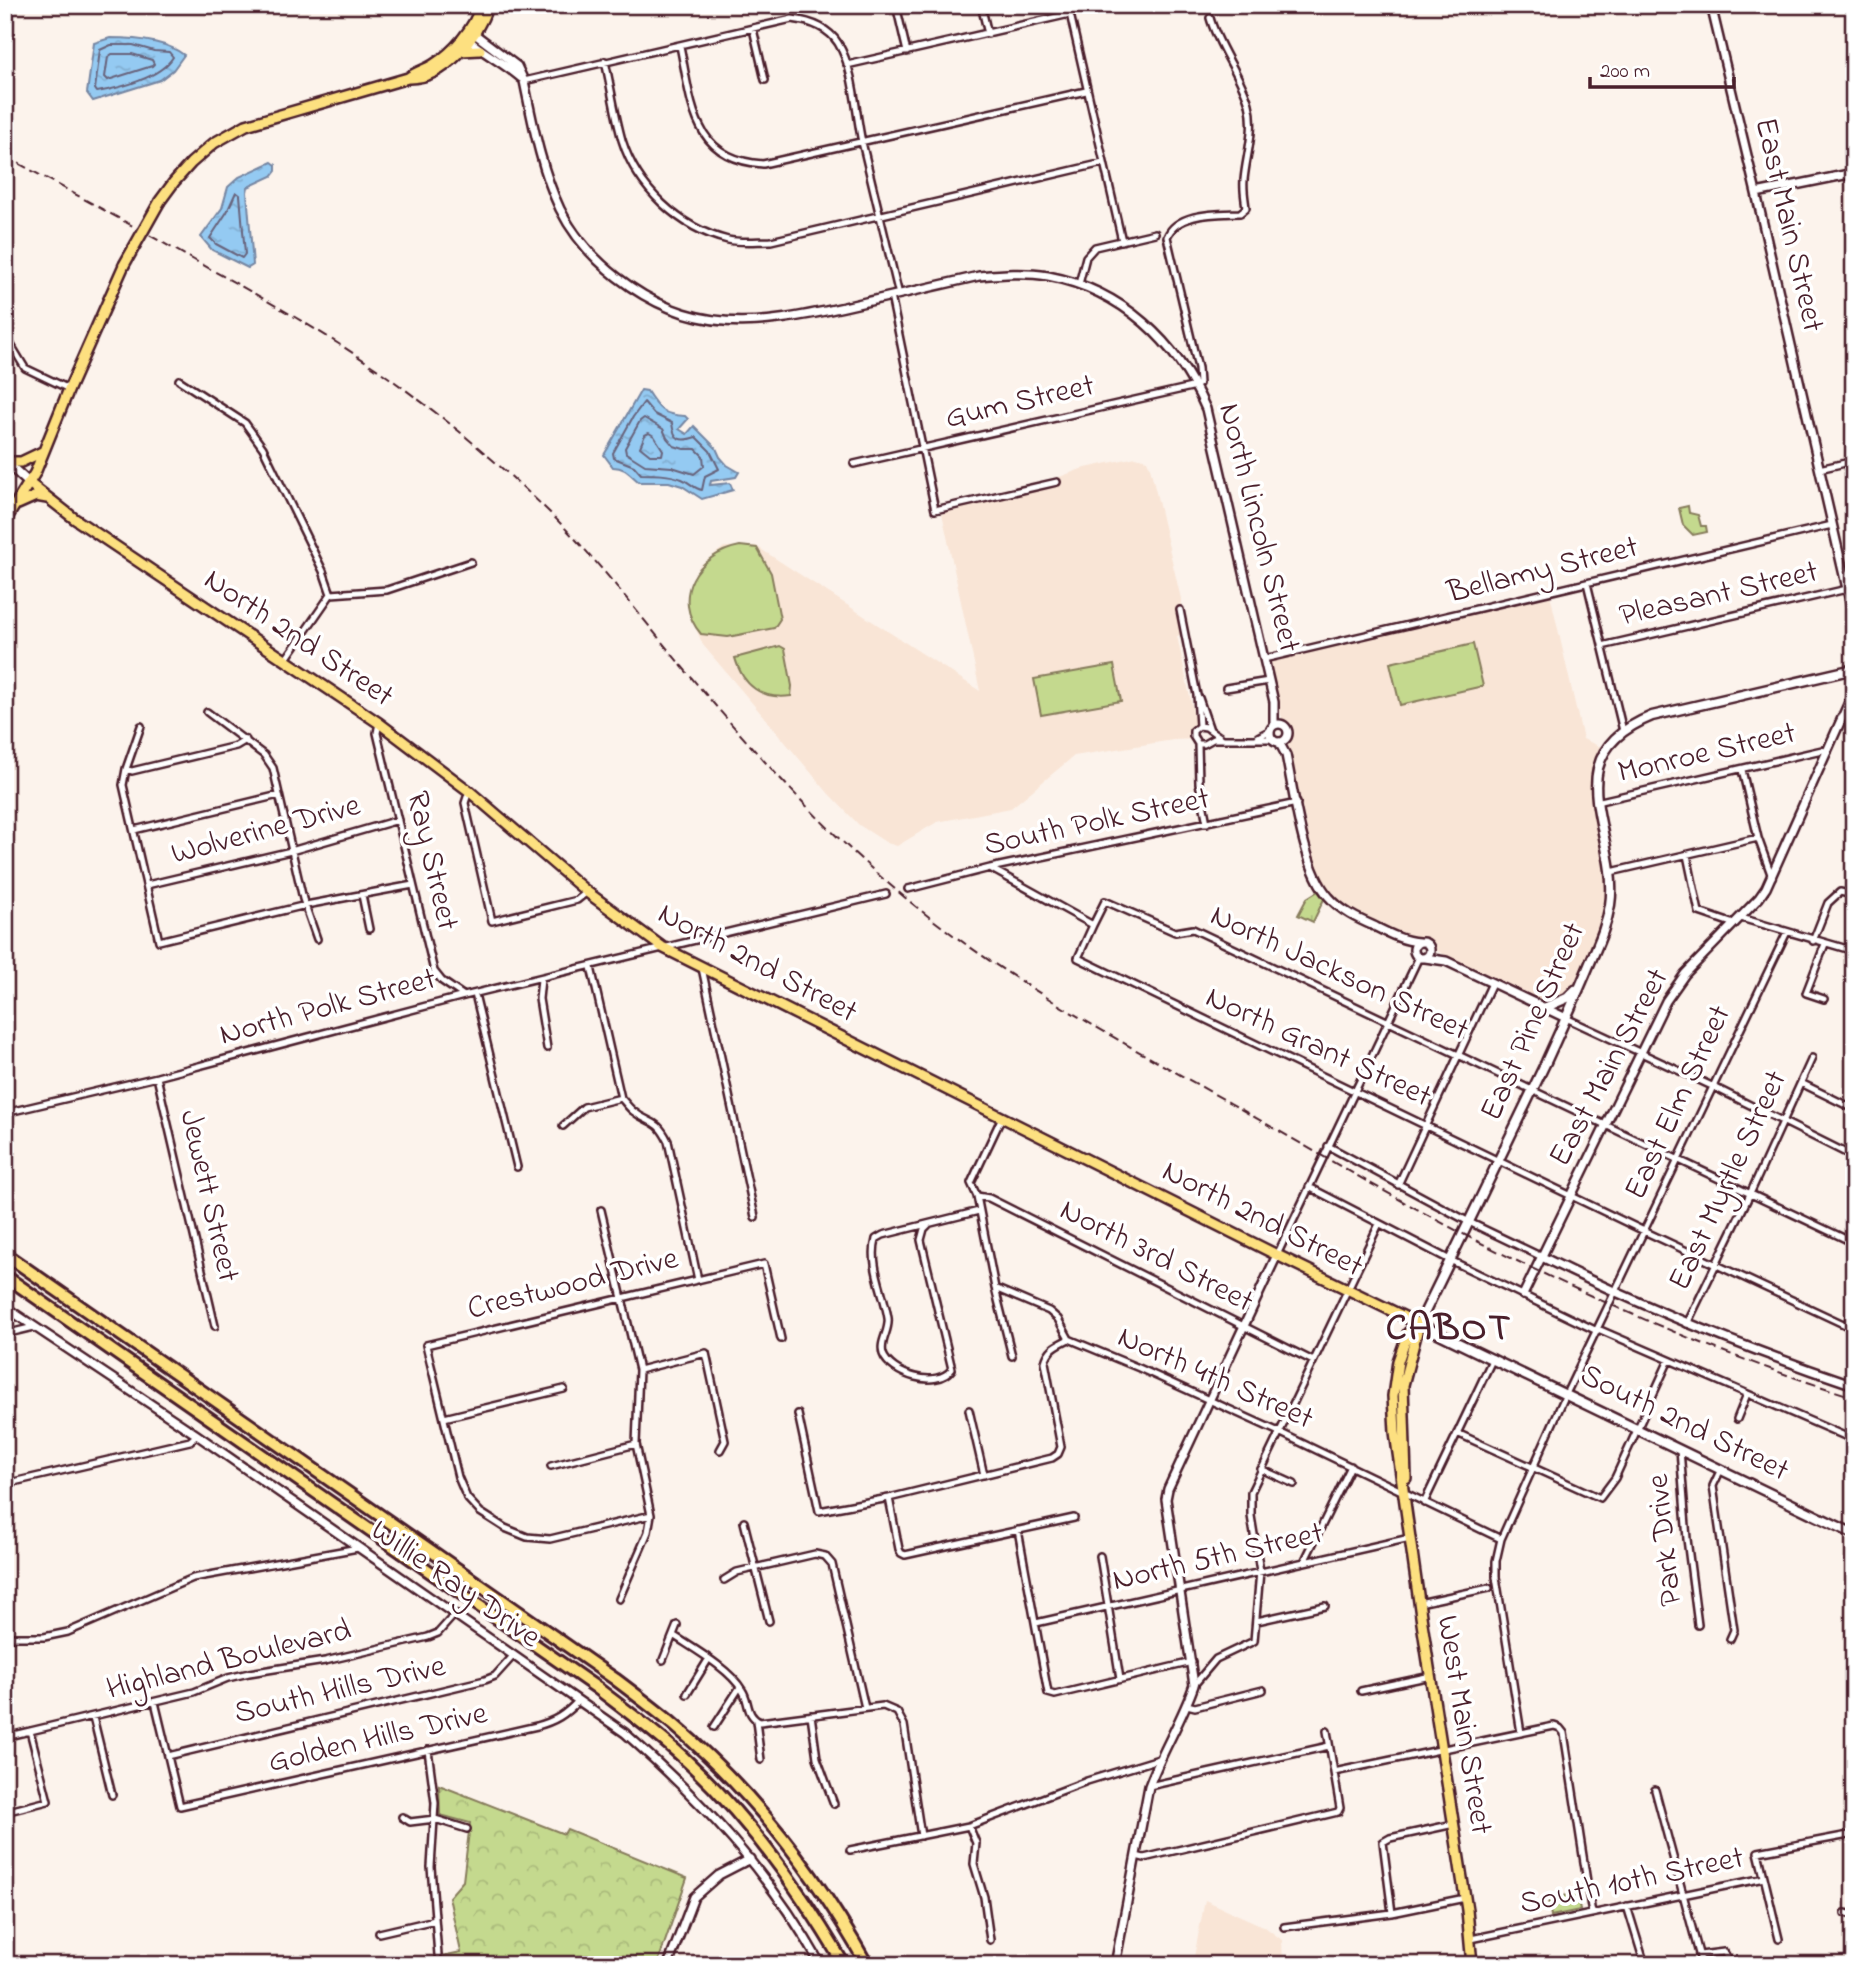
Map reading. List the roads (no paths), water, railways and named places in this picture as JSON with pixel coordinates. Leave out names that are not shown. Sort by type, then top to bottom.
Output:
[{"type":"highway","points":[[5,1254],[615,1679],[674,1725],[746,1796],[795,1852],[849,1931],[867,1965]]},
{"type":"highway","points":[[5,1279],[597,1688],[652,1730],[689,1763],[751,1830],[795,1885],[844,1965]]},
{"type":"main road","points":[[408,78],[418,78],[440,68],[460,51],[481,5]]},
{"type":"main road","points":[[5,521],[29,483],[44,451],[124,265],[160,201],[174,182],[215,142],[246,125],[408,78],[433,65],[480,24],[488,5]]},
{"type":"main road","points":[[460,51],[480,50]]},
{"type":"main road","points":[[6,462],[21,462],[44,451]]},
{"type":"main road","points":[[6,462],[29,483]]},
{"type":"main road","name":"North 2nd Street","points":[[29,483],[116,547],[379,723],[470,791],[587,892],[662,947],[1347,1290],[1493,1358]]},
{"type":"main road","points":[[13,507],[36,496],[47,498]]},
{"type":"main road","points":[[1623,731],[1635,722],[1652,716],[1854,669]]},
{"type":"main road","name":"East Pine Street","points":[[1419,1324],[1566,1018],[1604,932],[1611,891],[1611,872],[1595,802],[1596,780],[1599,767],[1612,743],[1623,731]]},
{"type":"main road","points":[[1544,1008],[1567,998],[1582,982]]},
{"type":"main road","name":"West Main Street","points":[[1419,1324],[1403,1385],[1405,1494],[1419,1603],[1471,1940],[1472,1965]]},
{"type":"main road","name":"South 2nd Street","points":[[1493,1358],[1854,1534]]},
{"type":"street","points":[[896,5],[907,52]]},
{"type":"street","points":[[981,5],[988,34]]},
{"type":"street","points":[[1068,5],[1122,241]]},
{"type":"street","name":"East Main Street","points":[[1711,5],[1854,619]]},
{"type":"street","points":[[847,65],[1070,14]]},
{"type":"street","points":[[1196,386],[1200,379],[1198,368],[1167,237],[1176,225],[1195,217],[1243,211],[1246,208],[1244,184],[1250,131],[1250,105],[1210,18]]},
{"type":"street","points":[[469,35],[480,50],[505,64],[524,81],[792,19],[810,21],[825,30],[837,41],[847,65],[880,217],[935,510],[1056,482]]},
{"type":"street","points":[[480,24],[482,34],[500,53]]},
{"type":"street","points":[[753,29],[765,80]]},
{"type":"street","name":"North Lincoln Street","points":[[469,35],[517,65],[524,81],[543,164],[564,216],[592,255],[609,271],[652,301],[691,316],[746,323],[783,320],[979,276],[1013,274],[1048,276],[1079,284],[1120,305],[1149,326],[1170,347],[1196,386],[1213,434],[1265,659],[1277,733],[1286,755],[1312,867],[1326,894],[1351,915],[1399,938],[1425,942],[1446,961]]},
{"type":"street","points":[[680,46],[695,116],[704,135],[718,151],[741,163],[762,164],[1086,91]]},
{"type":"street","points":[[605,61],[622,141],[633,167],[649,190],[671,212],[697,228],[729,240],[771,241],[1103,163]]},
{"type":"street","points":[[1756,192],[1854,173]]},
{"type":"street","points":[[1079,284],[1086,257],[1095,247],[1155,233]]},
{"type":"street","points":[[5,335],[25,368],[69,389]]},
{"type":"street","points":[[178,380],[245,423],[263,448],[323,571],[331,594]]},
{"type":"street","name":"Gum Street","points":[[854,464],[1196,386]]},
{"type":"street","points":[[1819,469],[1854,461]]},
{"type":"street","name":"Bellamy Street","points":[[1265,659],[1832,525]]},
{"type":"street","points":[[331,594],[387,590],[471,562]]},
{"type":"street","points":[[1587,583],[1623,731]]},
{"type":"street","name":"Pleasant Street","points":[[1602,646],[1847,589]]},
{"type":"street","points":[[286,659],[331,594]]},
{"type":"street","points":[[1180,610],[1197,695],[1199,726],[1193,734],[1201,744],[1199,783],[1206,823]]},
{"type":"street","points":[[1226,688],[1269,681]]},
{"type":"street","name":"East Main Street","points":[[1523,1295],[1666,1001],[1685,974],[1759,898],[1772,877],[1854,691]]},
{"type":"street","points":[[1197,695],[1210,731],[1210,740]]},
{"type":"street","points":[[207,712],[264,755],[273,768],[291,851],[317,939]]},
{"type":"street","name":"Ray Street","points":[[379,723],[377,733],[434,971],[442,981],[464,996]]},
{"type":"street","points":[[141,726],[123,785],[159,940],[306,905],[413,885]]},
{"type":"street","points":[[1199,726],[1206,727],[1223,739]]},
{"type":"street","points":[[1201,744],[1210,740],[1240,740],[1277,733]]},
{"type":"street","points":[[126,769],[132,771],[236,746],[246,740]]},
{"type":"street","name":"Monroe Street","points":[[1595,802],[1822,750],[1828,752]]},
{"type":"street","points":[[1742,770],[1758,838],[1772,877]]},
{"type":"street","points":[[470,791],[465,803],[492,920],[577,900],[587,892]]},
{"type":"street","points":[[134,830],[279,795]]},
{"type":"street","name":"South Polk Street","points":[[908,889],[990,868],[1297,803]]},
{"type":"street","name":"Wolverine Drive","points":[[146,885],[291,851],[398,820]]},
{"type":"street","points":[[1611,872],[1758,838]]},
{"type":"street","points":[[1687,855],[1699,912],[1854,951]]},
{"type":"street","points":[[990,868],[1093,925]]},
{"type":"street","points":[[1813,941],[1828,903],[1840,892],[1854,895]]},
{"type":"street","points":[[662,947],[886,894]]},
{"type":"street","points":[[362,895],[369,929]]},
{"type":"street","name":"North Jackson Street","points":[[1093,925],[1105,901],[1175,932],[1193,929],[1854,1243]]},
{"type":"street","name":"North Grant Street","points":[[1093,925],[1078,958],[1353,1092],[1854,1329]]},
{"type":"street","name":"East Elm Street","points":[[1521,1733],[1497,1585],[1499,1537],[1787,932]]},
{"type":"street","name":"North Lincoln Street","points":[[1399,938],[1420,956],[1446,961],[1566,1018]]},
{"type":"street","points":[[1419,942],[1415,946],[1420,956]]},
{"type":"street","points":[[1824,999],[1806,993],[1825,944]]},
{"type":"street","name":"North Polk Street","points":[[5,1112],[157,1077],[662,947]]},
{"type":"street","points":[[1194,1685],[1166,1499],[1171,1477],[1353,1092],[1420,956],[1430,953],[1430,947]]},
{"type":"street","points":[[563,1126],[584,1107],[621,1098],[590,967]]},
{"type":"street","points":[[702,968],[755,1217]]},
{"type":"street","points":[[541,979],[538,999],[547,1048]]},
{"type":"street","points":[[1398,1185],[1492,983]]},
{"type":"street","points":[[475,994],[517,1167]]},
{"type":"street","points":[[1566,1018],[1714,1087],[1854,1157]]},
{"type":"street","name":"East Myrtle Street","points":[[1687,1324],[1812,1058]]},
{"type":"street","name":"Jewett Street","points":[[157,1077],[215,1326]]},
{"type":"street","points":[[1801,1083],[1854,1109]]},
{"type":"street","name":"Crestwood Drive","points":[[444,1418],[426,1345],[698,1280],[668,1142],[654,1121],[634,1112],[621,1098]]},
{"type":"street","points":[[1002,1117],[971,1183],[977,1196],[1012,1356]]},
{"type":"street","points":[[1328,1146],[1469,1222],[1615,1293],[1749,1349],[1854,1385]]},
{"type":"street","points":[[1309,1187],[1450,1260],[1597,1330],[1854,1440]]},
{"type":"street","name":"North 3rd Street","points":[[977,1196],[989,1198],[1242,1327],[1313,1360]]},
{"type":"street","points":[[601,1210],[639,1370],[636,1444],[651,1515],[648,1532],[619,1599]]},
{"type":"street","points":[[908,1229],[916,1233],[921,1240],[952,1369],[942,1378],[927,1380],[913,1377],[886,1360],[882,1344],[888,1320],[878,1280],[874,1246],[876,1239],[883,1235],[979,1211]]},
{"type":"street","points":[[1115,1965],[1149,1786],[1159,1759],[1187,1705],[1194,1685],[1216,1659],[1254,1641],[1260,1571],[1251,1516],[1251,1492],[1379,1224]]},
{"type":"street","points":[[921,1240],[928,1225]]},
{"type":"street","points":[[698,1280],[764,1264],[781,1339]]},
{"type":"street","name":"North 4th Street","points":[[995,1288],[1049,1311],[1058,1319],[1069,1339],[1209,1399],[1499,1537]]},
{"type":"street","name":"Willie Ray Drive","points":[[5,1307],[197,1435],[625,1734],[675,1777],[717,1820],[750,1859],[821,1965]]},
{"type":"street","points":[[1846,1325],[1854,1310]]},
{"type":"street","points":[[5,1334],[34,1327]]},
{"type":"street","points":[[798,1414],[819,1511],[889,1498],[1052,1458],[1058,1454],[1061,1447],[1045,1362],[1055,1345],[1069,1339]]},
{"type":"street","points":[[639,1370],[706,1353],[725,1441],[720,1450]]},
{"type":"street","points":[[1424,1503],[1493,1358]]},
{"type":"street","points":[[1457,1433],[1600,1498],[1615,1478],[1669,1360]]},
{"type":"street","points":[[564,1389],[444,1418],[458,1477],[467,1497],[480,1512],[505,1528],[527,1537],[550,1539],[651,1515]]},
{"type":"street","points":[[1737,1419],[1746,1394]]},
{"type":"street","points":[[969,1410],[984,1475]]},
{"type":"street","points":[[5,1484],[190,1441],[197,1435]]},
{"type":"street","points":[[551,1466],[636,1444]]},
{"type":"street","name":"Park Drive","points":[[1680,1450],[1687,1539],[1698,1625]]},
{"type":"street","points":[[1304,1562],[1351,1466]]},
{"type":"street","points":[[1261,1469],[1294,1484]]},
{"type":"street","points":[[1721,1469],[1713,1486],[1734,1630],[1730,1639]]},
{"type":"street","points":[[889,1498],[899,1555],[1074,1518]]},
{"type":"street","points":[[744,1522],[769,1621]]},
{"type":"street","points":[[1017,1530],[1048,1693],[1055,1695],[1192,1662]]},
{"type":"street","name":"North 5th Street","points":[[1036,1623],[1410,1538]]},
{"type":"street","points":[[5,1637],[44,1637],[68,1632],[193,1578],[358,1548]]},
{"type":"street","points":[[724,1580],[737,1572],[816,1555],[825,1556],[832,1564],[865,1708]]},
{"type":"street","points":[[1100,1556],[1120,1679]]},
{"type":"street","points":[[1419,1603],[1489,1588]]},
{"type":"street","points":[[1257,1621],[1325,1606]]},
{"type":"street","name":"Highland Boulevard","points":[[5,1737],[194,1692],[249,1672],[325,1661],[428,1637],[438,1633],[455,1614]]},
{"type":"street","points":[[663,1660],[677,1625]]},
{"type":"street","points":[[673,1635],[740,1687],[750,1714],[756,1721],[761,1760]]},
{"type":"street","name":"South Hills Drive","points":[[168,1756],[485,1680],[495,1675],[514,1655]]},
{"type":"street","points":[[687,1693],[708,1660]]},
{"type":"street","points":[[1361,1691],[1431,1675]]},
{"type":"street","points":[[714,1727],[740,1687]]},
{"type":"street","points":[[1187,1705],[1195,1707],[1263,1690]]},
{"type":"street","name":"Golden Hills Drive","points":[[168,1756],[180,1806],[520,1731],[555,1720],[568,1712],[578,1701]]},
{"type":"street","points":[[155,1702],[168,1756]]},
{"type":"street","points":[[756,1721],[883,1706],[892,1709],[901,1716],[904,1725],[921,1836]]},
{"type":"street","points":[[811,1715],[817,1758],[834,1804]]},
{"type":"street","points":[[93,1717],[112,1796]]},
{"type":"street","points":[[1334,1772],[1554,1726],[1564,1733],[1592,1914]]},
{"type":"street","points":[[5,1812],[48,1801],[30,1731]]},
{"type":"street","points":[[1136,1856],[1144,1858],[1334,1814],[1340,1808],[1327,1731]]},
{"type":"street","points":[[1149,1786],[1329,1746]]},
{"type":"street","points":[[428,1750],[435,1803],[432,1867],[438,1955]]},
{"type":"street","points":[[850,1850],[969,1826],[1087,1781],[1159,1759]]},
{"type":"street","points":[[1655,1790],[1702,1965]]},
{"type":"street","points":[[402,1818],[410,1822],[435,1819],[467,1829]]},
{"type":"street","points":[[1392,1913],[1383,1842],[1390,1838],[1454,1824]]},
{"type":"street","points":[[969,1826],[976,1843],[974,1864],[984,1897],[989,1940]]},
{"type":"street","name":"South 10th Street","points":[[1471,1940],[1764,1878],[1758,1852],[1854,1834]]},
{"type":"street","points":[[668,1965],[694,1897],[719,1875],[750,1859]]},
{"type":"street","points":[[1764,1878],[1779,1938]]},
{"type":"street","points":[[1284,1927],[1392,1913],[1465,1898]]},
{"type":"street","points":[[1627,1906],[1645,1965]]},
{"type":"street","points":[[1845,1913],[1854,1915]]},
{"type":"street","points":[[379,1933],[435,1920]]},
{"type":"street","points":[[1700,1955],[1724,1952],[1728,1959],[1717,1965]]},
{"type":"water","points":[[110,38],[159,43],[184,55],[173,70],[160,80],[93,101],[87,93],[94,43]]},
{"type":"water","points":[[272,162],[276,165],[276,171],[272,176],[248,187],[253,265],[248,268],[212,250],[201,237],[222,208],[228,187],[239,177]]},
{"type":"water","points":[[641,390],[647,391],[662,410],[685,416],[688,419],[679,429],[687,434],[694,426],[716,448],[727,465],[739,472],[736,477],[711,481],[710,485],[730,483],[733,490],[702,499],[682,486],[669,482],[639,482],[625,470],[613,467],[604,455]]},
{"type":"railway","points":[[5,156],[307,324],[389,378],[465,436],[529,492],[582,546],[735,728],[839,839],[935,921],[1016,978],[1101,1030],[1467,1236],[1657,1325],[1804,1381],[1854,1397]]},
{"type":"district","name":"CABOT","points":[[1449,1330]]}]
